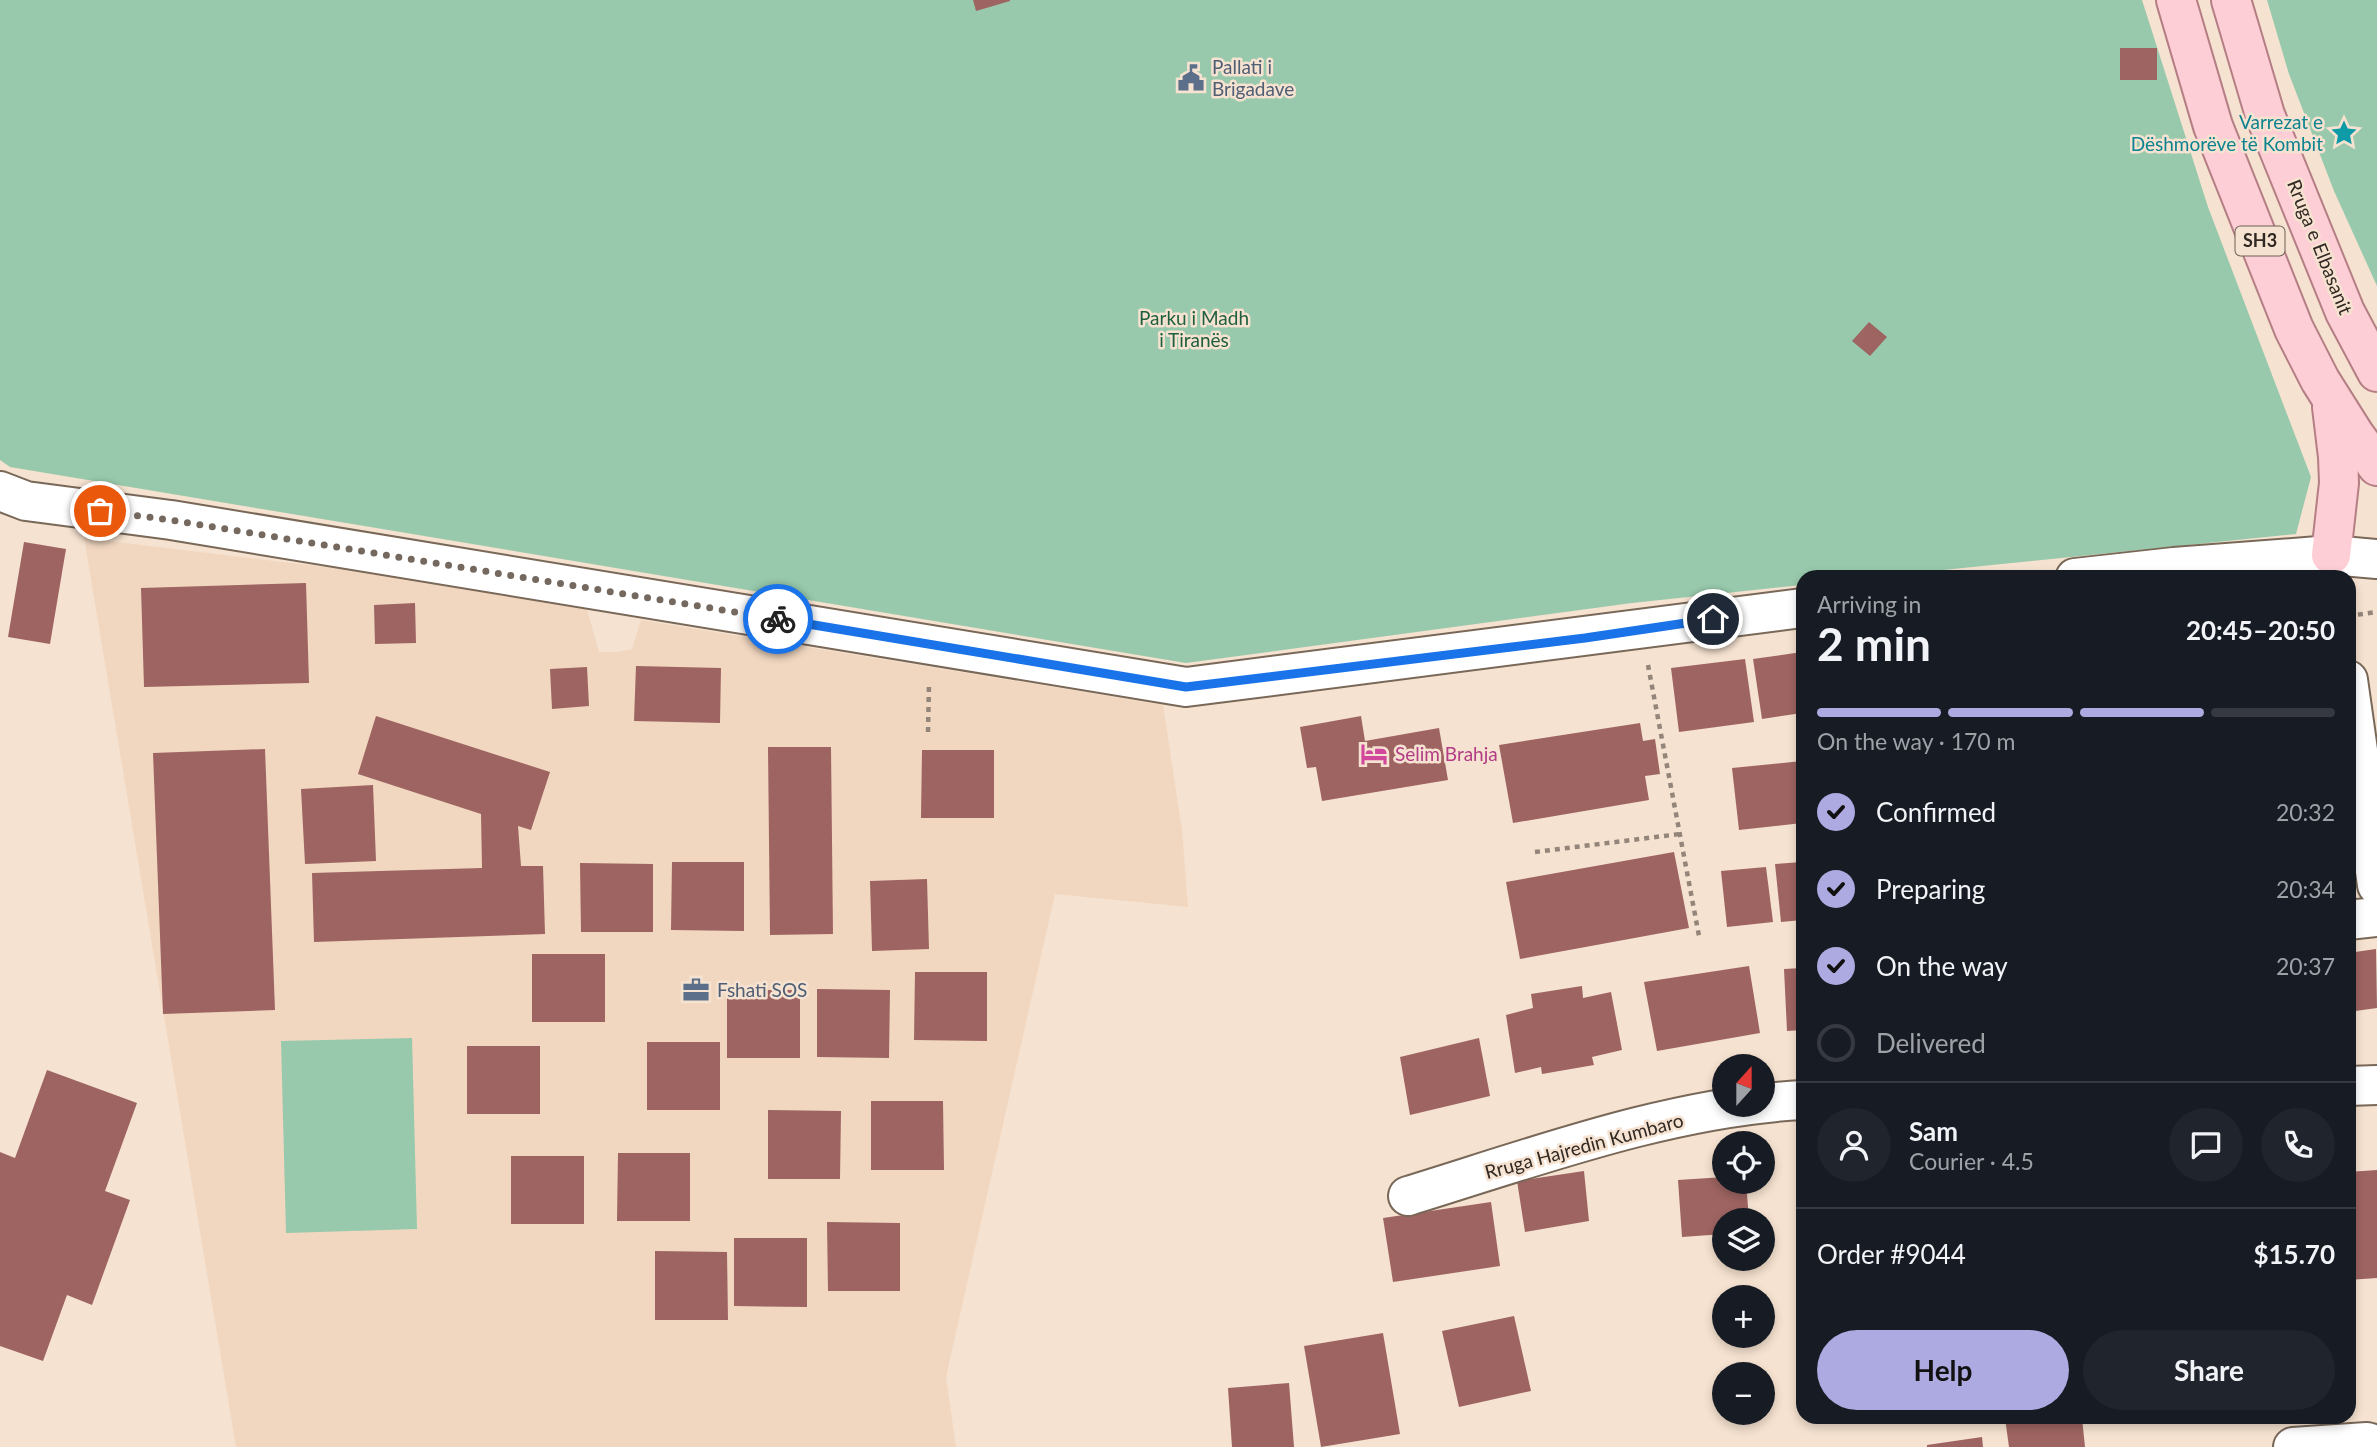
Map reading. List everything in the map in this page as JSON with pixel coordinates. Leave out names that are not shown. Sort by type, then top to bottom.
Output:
[{"type":"main road","name":"SH3","points":[[2176,0],[2213,126],[2294,329],[2331,398],[2377,466]]},
{"type":"main road","name":"Rruga e Elbasanit","points":[[2231,0],[2265,115],[2345,312],[2377,372]]},
{"type":"main road","points":[[2331,398],[2339,457],[2331,555]]},
{"type":"street","points":[[0,491],[26,500],[171,520],[1186,687],[1796,609]]},
{"type":"street","points":[[2141,570],[2331,555],[2377,559]]},
{"type":"street","points":[[2356,760],[2377,885]]},
{"type":"street","points":[[2356,919],[2377,917]]},
{"type":"street","points":[[2356,1086],[2377,1086]]},
{"type":"street","name":"Rruga Hajredin Kumbaro","points":[[1408,1196],[1613,1133],[1699,1114],[1796,1101]]},
{"type":"street","points":[[2293,1447],[2367,1442],[2377,1446]]},
{"type":"path","points":[[2356,615],[2377,612]]},
{"type":"path","points":[[928,732],[931,645]]},
{"type":"path","points":[[1655,706],[1699,936]]},
{"type":"path","points":[[1535,852],[1680,834]]},
{"type":"shaded area","points":[[84,538],[350,570],[587,609],[599,652],[632,649],[641,620],[1163,705],[1182,830],[1188,907],[1055,894],[946,1377],[956,1447],[236,1447]]},
{"type":"green space","name":"Parku i Madh i Tiranës","points":[[0,0],[2142,0],[2208,207],[2311,477],[2296,534],[1943,570],[1796,570],[1796,586],[1632,603],[1186,663],[10,467],[0,460]]},
{"type":"green space","name":"Varrezat e Dëshmorëve të Kombit","points":[[2267,0],[2377,0],[2377,286],[2334,191],[2289,74]]},
{"type":"green space","points":[[412,1038],[417,1229],[286,1233],[281,1041]]},
{"type":"building","points":[[973,0],[1010,0],[1010,1],[976,11]]},
{"type":"building","points":[[2120,48],[2157,48],[2157,80],[2120,80]]},
{"type":"building","points":[[1869,322],[1887,337],[1870,356],[1852,341]]},
{"type":"building","points":[[24,542],[66,549],[50,644],[8,637]]},
{"type":"building","points":[[306,583],[309,683],[144,687],[141,588]]},
{"type":"building","points":[[415,603],[416,643],[375,644],[374,605]]},
{"type":"building","points":[[1796,653],[1796,714],[1762,719],[1753,659]]},
{"type":"building","points":[[1745,659],[1754,722],[1679,732],[1671,668]]},
{"type":"building","points":[[636,666],[721,668],[720,723],[634,721]]},
{"type":"building","points":[[587,667],[589,706],[552,709],[550,669]]},
{"type":"building","points":[[376,716],[550,772],[531,830],[518,826],[521,866],[543,866],[545,934],[314,942],[312,873],[482,868],[481,814],[358,774]]},
{"type":"building","name":"Selim Brahja","points":[[1361,716],[1365,741],[1439,728],[1448,780],[1322,801],[1316,767],[1307,768],[1300,727]]},
{"type":"building","points":[[1640,723],[1643,741],[1655,739],[1660,774],[1645,776],[1649,800],[1513,823],[1499,745]]},
{"type":"building","points":[[768,747],[831,747],[833,934],[770,935]]},
{"type":"building","points":[[265,749],[275,1010],[163,1014],[153,753]]},
{"type":"building","points":[[922,750],[994,750],[994,818],[921,818]]},
{"type":"building","points":[[1796,762],[1796,824],[1739,830],[1732,768]]},
{"type":"building","points":[[373,785],[376,861],[305,864],[301,789]]},
{"type":"building","points":[[1674,852],[1689,928],[1520,959],[1506,882]]},
{"type":"building","points":[[672,862],[744,862],[744,931],[671,930]]},
{"type":"building","points":[[1796,862],[1796,921],[1781,922],[1775,864]]},
{"type":"building","points":[[580,863],[653,864],[653,932],[581,932]]},
{"type":"building","points":[[1766,867],[1773,922],[1727,927],[1721,871]]},
{"type":"building","points":[[927,879],[929,949],[872,951],[870,881]]},
{"type":"building","points":[[2376,949],[2377,1008],[2356,1011],[2356,952]]},
{"type":"building","points":[[532,954],[605,954],[605,1022],[532,1022]]},
{"type":"building","points":[[1749,966],[1760,1033],[1657,1051],[1644,982]]},
{"type":"building","points":[[1796,968],[1796,1030],[1787,1031],[1784,969]]},
{"type":"building","points":[[915,972],[987,972],[987,1041],[914,1040]]},
{"type":"building","points":[[1582,986],[1583,998],[1611,992],[1622,1050],[1592,1057],[1594,1065],[1542,1074],[1541,1067],[1515,1073],[1506,1015],[1533,1008],[1531,994]]},
{"type":"building","points":[[817,989],[890,990],[889,1058],[817,1057]]},
{"type":"building","points":[[727,990],[800,990],[800,1058],[727,1058]]},
{"type":"building","points":[[1479,1038],[1490,1096],[1410,1115],[1400,1057]]},
{"type":"building","points":[[647,1042],[720,1042],[720,1110],[647,1110]]},
{"type":"building","points":[[467,1046],[540,1046],[540,1114],[467,1114]]},
{"type":"building","points":[[47,1070],[137,1103],[105,1191],[130,1200],[92,1305],[67,1295],[43,1361],[0,1346],[0,1152],[15,1158]]},
{"type":"building","points":[[871,1101],[943,1101],[944,1170],[871,1170]]},
{"type":"building","points":[[768,1110],[841,1111],[840,1179],[768,1179]]},
{"type":"building","points":[[618,1153],[690,1153],[690,1221],[617,1221]]},
{"type":"building","points":[[511,1156],[584,1156],[584,1224],[511,1224]]},
{"type":"building","points":[[2377,1170],[2377,1278],[2356,1279],[2356,1171]]},
{"type":"building","points":[[1584,1171],[1589,1221],[1525,1232],[1517,1181]]},
{"type":"building","points":[[1712,1178],[1712,1194],[1747,1194],[1748,1208],[1712,1208],[1712,1235],[1682,1237],[1678,1180]]},
{"type":"building","points":[[1491,1202],[1500,1266],[1393,1282],[1383,1218]]},
{"type":"building","points":[[827,1222],[900,1223],[900,1291],[828,1291]]},
{"type":"building","points":[[734,1238],[807,1238],[807,1307],[734,1306]]},
{"type":"building","points":[[655,1251],[727,1252],[728,1320],[655,1320]]},
{"type":"building","points":[[1514,1316],[1531,1391],[1459,1407],[1442,1331]]},
{"type":"building","points":[[1383,1333],[1400,1434],[1321,1447],[1304,1346]]},
{"type":"building","points":[[1289,1383],[1294,1447],[1232,1447],[1228,1388]]},
{"type":"building","points":[[2006,1424],[2083,1424],[2085,1447],[2009,1447]]},
{"type":"building","points":[[1982,1437],[1983,1447],[1927,1447],[1927,1445]]},
{"type":"way so far","points":[[100,511],[171,520],[778,619]]},
{"type":"place","name":"Pallati i Brigadave","points":[[1191,78]]},
{"type":"place","name":"Varrezat e Dëshmorëve të Kombit","points":[[2344,133]]},
{"type":"place","name":"Selim Brahja","points":[[1374,754]]},
{"type":"place","name":"Fshati SOS","points":[[696,990]]},
{"type":"route","points":[[778,619],[1186,687],[1585,638],[1713,619]]}]
